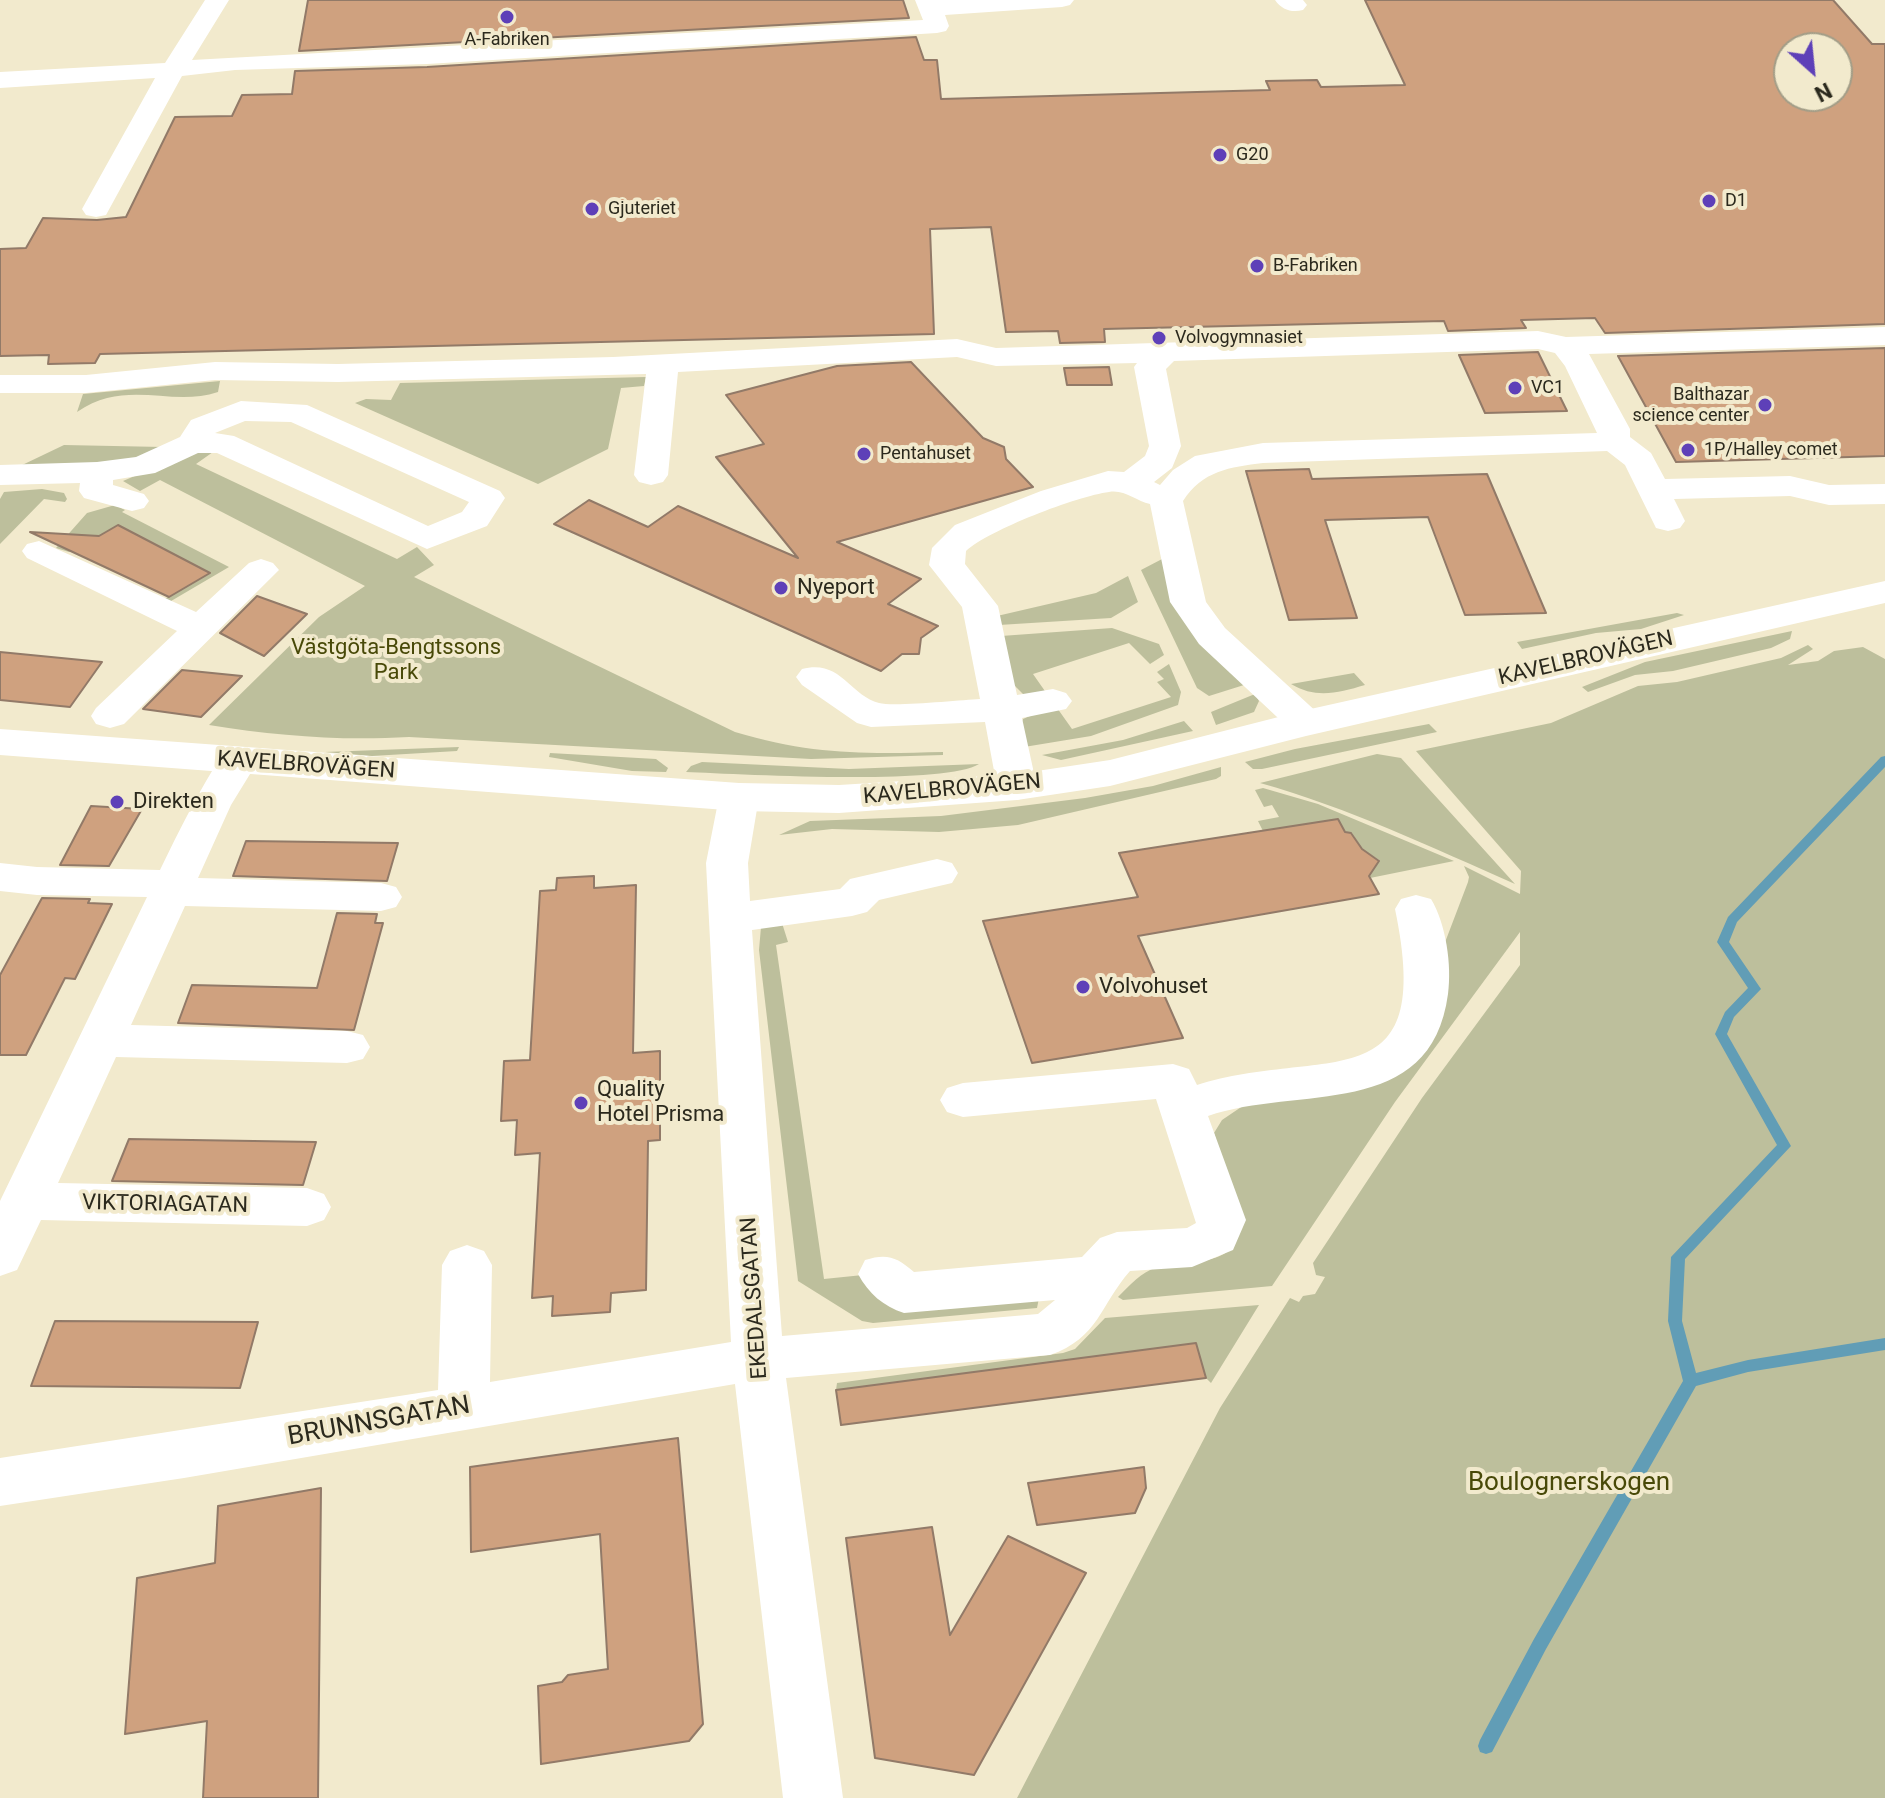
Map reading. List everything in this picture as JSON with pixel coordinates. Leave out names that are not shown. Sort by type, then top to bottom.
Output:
[{"type":"main road","name":"KAVELBROVÄGEN","points":[[0,742],[739,797],[839,799],[1017,787],[1110,773],[1306,723],[1785,612],[1883,595]]},
{"type":"street","points":[[96,209],[172,70],[217,0]]},
{"type":"street","points":[[0,80],[172,70],[235,63],[443,56],[937,26],[929,4],[1062,0]]},
{"type":"street","points":[[0,384],[86,384],[215,371],[441,371],[957,348],[996,357],[1538,340],[1566,346],[1885,336]]},
{"type":"street","points":[[1566,346],[1580,364],[1614,429],[1613,440]]},
{"type":"street","points":[[1131,483],[1160,461],[1165,446],[1150,367],[1165,353]]},
{"type":"street","points":[[651,475],[663,363]]},
{"type":"street","points":[[0,475],[97,472],[143,466],[193,443],[222,443],[427,539],[475,519],[488,498],[296,412],[241,411],[202,427],[193,443]]},
{"type":"street","points":[[1306,723],[1212,636],[1188,602],[1166,501],[1176,484],[1195,467],[1220,459],[1263,453],[1575,445],[1613,440],[1639,460],[1668,521]]},
{"type":"street","points":[[97,472],[96,491],[132,501]]},
{"type":"street","points":[[1017,787],[980,606],[947,565],[949,548],[967,532],[1053,498],[1108,481],[1131,483],[1166,501]]},
{"type":"street","points":[[1653,489],[1790,486],[1829,495],[1885,494]]},
{"type":"street","points":[[39,551],[200,628]]},
{"type":"street","points":[[110,716],[261,570]]},
{"type":"street","points":[[815,677],[871,715],[1000,710],[1053,701]]},
{"type":"street","points":[[0,1256],[218,791],[238,761]]},
{"type":"street","name":"EKEDALSGATAN","points":[[739,797],[727,863],[758,1359],[813,1798]]},
{"type":"street","points":[[731,918],[852,902],[865,889],[937,873]]},
{"type":"street","points":[[19,879],[381,897]]},
{"type":"street","points":[[1183,1107],[1214,1095],[1255,1088],[1345,1080],[1375,1071],[1398,1054],[1414,1035],[1426,994],[1425,955],[1416,909]]},
{"type":"street","points":[[99,1040],[347,1047]]},
{"type":"street","points":[[883,1274],[904,1293],[1095,1276],[1117,1252],[1192,1247],[1216,1236],[1222,1220],[1173,1081],[963,1100]]},
{"type":"street","name":"VIKTORIAGATAN","points":[[24,1201],[307,1207]]},
{"type":"street","points":[[464,1408],[467,1265]]},
{"type":"street","name":"BRUNNSGATAN","points":[[0,1482],[184,1455],[758,1359],[1050,1334],[1079,1309],[1095,1276]]},
{"type":"green space","points":[[646,377],[644,386],[621,388],[608,449],[538,484],[355,403],[366,399],[391,400],[400,383]]},
{"type":"green space","points":[[220,381],[218,392],[200,396],[114,397],[95,402],[77,412],[83,394]]},
{"type":"green space","points":[[64,445],[163,447],[125,462],[18,467]]},
{"type":"green space","name":"Västgöta-Bengtssons Park","points":[[198,449],[213,452],[196,464],[397,559],[417,547],[434,565],[414,577],[735,732],[814,749],[863,753],[943,752],[943,755],[811,759],[409,737],[309,737],[209,725],[319,617],[365,586],[160,480],[140,491],[123,481]]},
{"type":"green space","points":[[42,489],[64,493],[67,499],[65,502],[44,499],[0,544],[0,499],[4,492]]},
{"type":"green space","points":[[115,505],[125,510],[122,512],[229,567],[166,604],[161,601],[209,573],[118,526],[69,552],[56,548],[87,513]]},
{"type":"green space","points":[[1164,558],[1244,685],[1209,696],[1197,688],[1141,570]]},
{"type":"green space","points":[[1128,576],[1138,602],[1111,618],[999,625],[997,616],[1096,593]]},
{"type":"green space","points":[[1677,613],[1684,615],[1641,629],[1596,633],[1522,649],[1517,642]]},
{"type":"green space","points":[[1112,628],[1159,644],[1164,655],[1150,664],[1129,643],[1033,674],[1047,694],[1024,695],[1012,683],[1001,636]]},
{"type":"green space","points":[[1792,631],[1790,639],[1771,648],[1673,671],[1635,675],[1588,692],[1582,687],[1645,662]]},
{"type":"green space","name":"Boulognerskogen","points":[[1808,645],[1813,649],[1788,665],[1818,661],[1834,651],[1863,647],[1885,659],[1885,1798],[1017,1798],[1220,1408],[1290,1298],[1299,1302],[1303,1296],[1315,1294],[1325,1277],[1316,1275],[1313,1263],[1422,1098],[1520,965],[1520,932],[1395,1102],[1272,1286],[1123,1300],[1118,1297],[1151,1269],[1210,1259],[1230,1249],[1237,1239],[1241,1223],[1214,1133],[1222,1120],[1259,1095],[1358,1087],[1436,966],[1468,882],[1464,866],[1520,894],[1521,871],[1416,751],[1551,723],[1638,686],[1677,682],[1781,658]]},
{"type":"green space","points":[[1169,664],[1181,692],[1178,705],[1091,736],[1024,747],[1020,728],[1023,719],[1055,705],[1072,729],[1171,697],[1157,682],[1164,679],[1157,672]]},
{"type":"green space","points":[[1354,673],[1365,685],[1318,693],[1291,684]]},
{"type":"green space","points":[[1255,694],[1259,701],[1254,712],[1216,725],[1211,712]]},
{"type":"green space","points":[[1184,721],[1193,731],[1061,760],[1042,755],[1123,740]]},
{"type":"green space","points":[[1429,724],[1437,732],[1262,769],[1253,769],[1245,762],[1295,749]]},
{"type":"green space","points":[[459,747],[457,751],[372,756],[325,752]]},
{"type":"green space","points":[[550,753],[656,759],[668,768],[666,772],[632,771],[549,757]]},
{"type":"green space","points":[[1377,754],[1401,758],[1515,884],[1358,816],[1260,783]]},
{"type":"green space","points":[[702,762],[849,769],[979,764],[959,771],[885,777],[686,772],[691,766]]},
{"type":"green space","points":[[1221,767],[1221,776],[1216,779],[1018,825],[939,832],[832,829],[779,835],[810,821],[941,816],[1085,798],[1153,786]]},
{"type":"green space","points":[[1263,788],[1318,804],[1454,861],[1370,878],[1364,868],[1379,860],[1362,849],[1352,833],[1263,831],[1258,821],[1279,817],[1272,805],[1264,807],[1255,790]]},
{"type":"green space","points":[[782,923],[788,942],[776,945],[824,1279],[863,1275],[1040,1293],[1037,1308],[873,1323],[862,1321],[798,1281],[759,950],[761,927]]},
{"type":"green space","points":[[1259,1305],[1211,1383],[1206,1378],[1196,1343],[836,1390],[837,1383],[1063,1353],[1075,1349],[1105,1318]]},
{"type":"building","name":"A-Fabriken","points":[[308,0],[903,0],[909,18],[299,51]]},
{"type":"building","points":[[1365,0],[1833,0],[1872,44],[1885,44],[1885,324],[1605,333],[1595,318],[1521,320],[1526,328],[1448,331],[1444,321],[1104,329],[1105,342],[1060,343],[1058,331],[1006,332],[991,227],[930,229],[934,334],[100,354],[95,363],[48,364],[49,355],[0,356],[0,249],[26,248],[43,218],[97,220],[126,217],[175,117],[232,116],[242,95],[292,94],[295,71],[427,67],[916,37],[924,60],[937,60],[941,99],[1270,90],[1266,81],[1317,80],[1321,87],[1405,85]]},
{"type":"building","name":"Balthazar science center","points":[[1885,348],[1885,456],[1676,462],[1618,356]]},
{"type":"building","name":"VC1","points":[[1538,352],[1567,411],[1485,413],[1459,355]]},
{"type":"building","points":[[911,362],[983,438],[1004,447],[1006,459],[1033,487],[837,542],[921,579],[888,604],[938,626],[921,638],[919,654],[902,654],[881,671],[554,524],[589,500],[648,527],[678,506],[798,558],[716,457],[764,444],[726,395],[837,366]]},
{"type":"building","points":[[1109,367],[1112,385],[1067,385],[1064,368]]},
{"type":"building","points":[[1309,469],[1312,479],[1487,474],[1546,613],[1465,615],[1428,517],[1325,520],[1357,618],[1289,620],[1246,471]]},
{"type":"building","points":[[118,525],[210,573],[169,597],[30,532],[99,536]]},
{"type":"building","points":[[257,596],[307,614],[264,656],[220,633]]},
{"type":"building","points":[[0,652],[102,662],[70,707],[0,700]]},
{"type":"building","points":[[182,670],[242,676],[201,717],[143,709]]},
{"type":"building","points":[[91,806],[142,809],[109,866],[60,865]]},
{"type":"building","name":"Volvohuset","points":[[1338,819],[1345,832],[1351,833],[1362,849],[1379,861],[1369,876],[1379,894],[1138,936],[1183,1038],[1032,1063],[983,921],[1138,897],[1119,853]]},
{"type":"building","points":[[246,841],[398,843],[387,881],[233,876]]},
{"type":"building","name":"Quality Hotel Prisma","points":[[594,876],[594,888],[636,885],[633,1053],[660,1051],[660,1140],[648,1141],[646,1290],[611,1293],[610,1312],[552,1316],[553,1296],[532,1298],[540,1153],[515,1155],[517,1120],[501,1121],[504,1061],[530,1060],[540,891],[556,890],[557,878]]},
{"type":"building","points":[[42,898],[90,899],[88,903],[112,904],[75,979],[65,978],[26,1055],[0,1055],[0,975]]},
{"type":"building","points":[[337,913],[377,914],[375,923],[383,923],[354,1030],[178,1023],[192,985],[317,988]]},
{"type":"building","points":[[129,1139],[316,1142],[303,1185],[112,1181]]},
{"type":"building","points":[[55,1321],[258,1322],[240,1388],[31,1386]]},
{"type":"building","points":[[1196,1343],[1206,1378],[841,1425],[836,1390]]},
{"type":"building","points":[[678,1438],[703,1724],[689,1741],[541,1764],[538,1686],[562,1682],[568,1675],[608,1669],[600,1534],[471,1552],[470,1467]]},
{"type":"building","points":[[1144,1467],[1146,1488],[1135,1513],[1037,1525],[1028,1483]]},
{"type":"building","points":[[321,1488],[318,1798],[203,1798],[207,1721],[125,1734],[137,1578],[215,1563],[218,1506]]},
{"type":"building","points":[[932,1527],[950,1635],[1008,1536],[1086,1573],[974,1775],[875,1758],[846,1538]]},
{"type":"waterway","points":[[1691,1381],[1675,1321],[1678,1257],[1784,1146],[1721,1034],[1729,1015],[1755,989],[1723,942],[1732,920],[1885,760]]},
{"type":"waterway","points":[[1691,1381],[1748,1366],[1885,1344]]},
{"type":"waterway","points":[[1486,1746],[1540,1644],[1691,1381]]},
{"type":"place","name":"A-Fabriken","points":[[507,17]]},
{"type":"place","name":"G20","points":[[1220,155]]},
{"type":"place","name":"D1","points":[[1709,201]]},
{"type":"place","name":"Gjuteriet","points":[[592,209]]},
{"type":"place","name":"B-Fabriken","points":[[1257,266]]},
{"type":"place","name":"Volvogymnasiet","points":[[1159,338]]},
{"type":"place","name":"VC1","points":[[1515,388]]},
{"type":"place","name":"Balthazar science center","points":[[1765,405]]},
{"type":"place","name":"1P/Halley comet","points":[[1688,450]]},
{"type":"place","name":"Pentahuset","points":[[864,454]]},
{"type":"place","name":"Nyeport","points":[[781,588]]},
{"type":"place","name":"Direkten","points":[[117,802]]},
{"type":"place","name":"Volvohuset","points":[[1083,987]]},
{"type":"place","name":"Quality Hotel Prisma","points":[[581,1103]]}]
